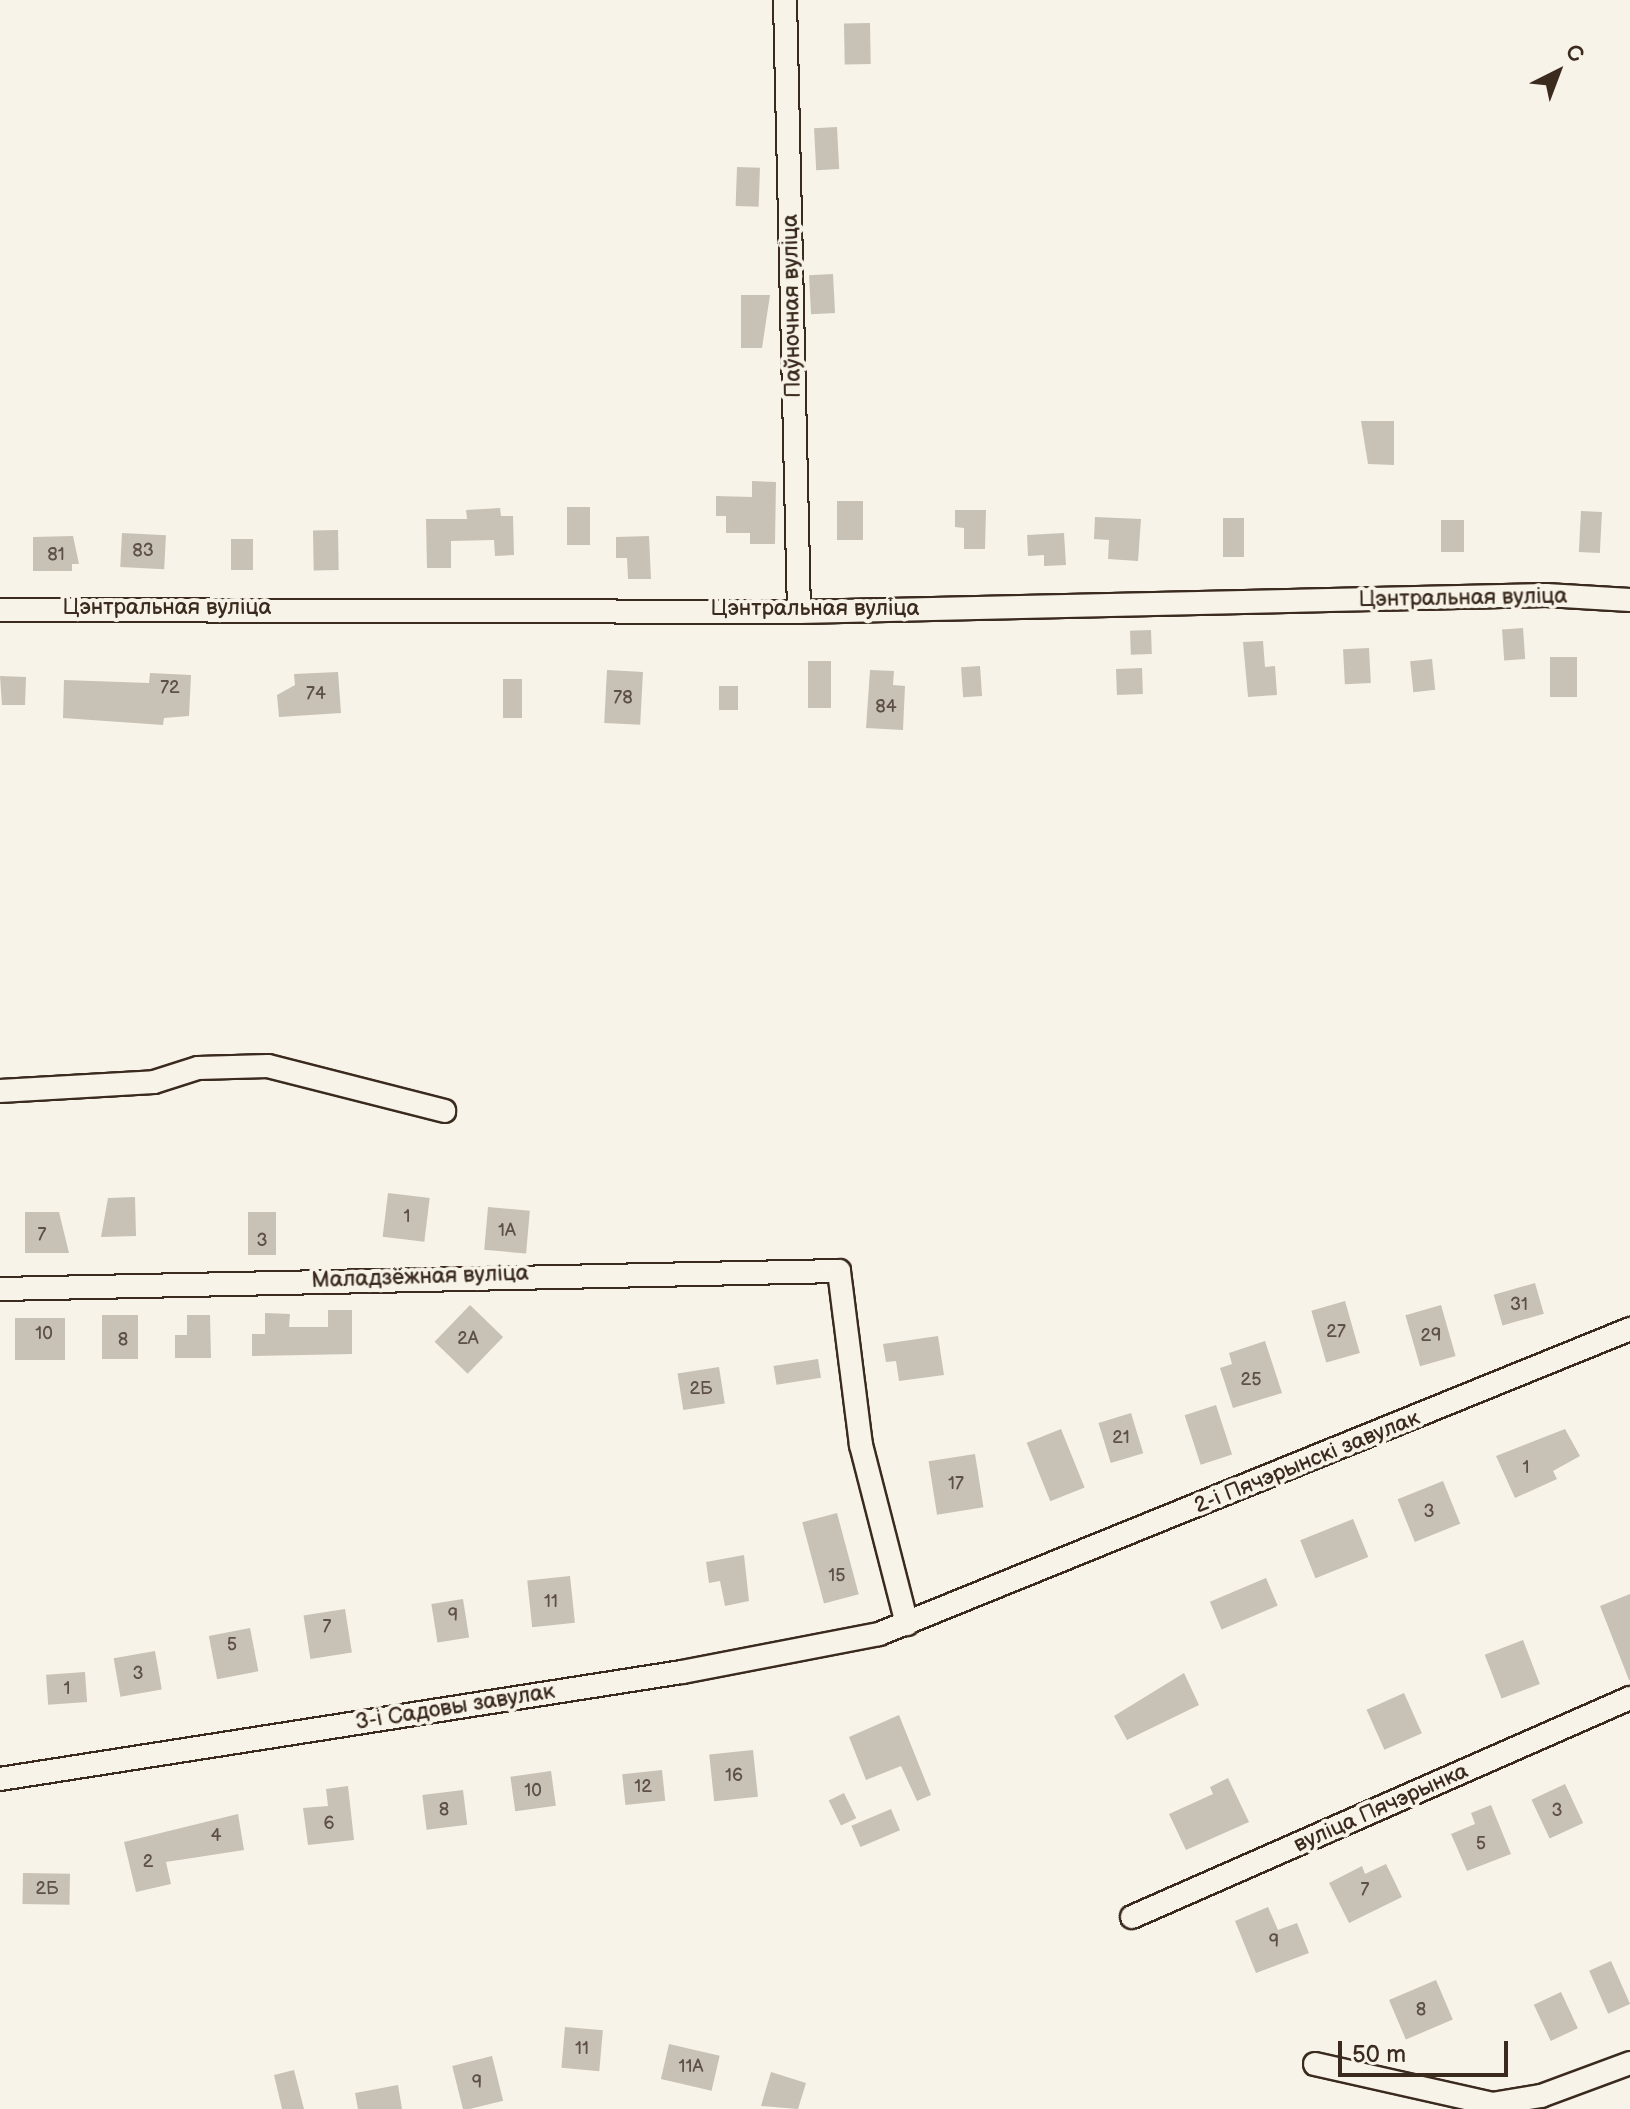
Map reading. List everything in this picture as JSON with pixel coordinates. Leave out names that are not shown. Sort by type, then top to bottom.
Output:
[{"type":"street","name":"Паўночная вуліца","points":[[785,0],[799,612]]},
{"type":"street","name":"Цэнтральная вуліца","points":[[0,610],[799,612],[1502,596],[1630,600]]},
{"type":"street","points":[[0,1091],[154,1082],[198,1068],[268,1066],[444,1111]]},
{"type":"street","name":"Маладзёжная вуліца","points":[[0,1289],[839,1271],[861,1445],[907,1624]]},
{"type":"street","name":"2-і Пячэрынскі завулак","points":[[907,1624],[1630,1329]]},
{"type":"street","name":"3-і Садовы завулак","points":[[0,1779],[682,1672],[907,1624]]},
{"type":"street","name":"вуліца Пячэрынка","points":[[1132,1917],[1630,1698]]},
{"type":"street","points":[[1315,2064],[1492,2104],[1541,2096],[1630,2063]]},
{"type":"building","points":[[844,23],[870,23],[871,64],[845,64]]},
{"type":"building","points":[[837,127],[839,169],[816,170],[814,128]]},
{"type":"building","points":[[737,167],[760,168],[759,207],[736,206]]},
{"type":"building","points":[[833,274],[835,313],[811,314],[809,275]]},
{"type":"building","points":[[741,295],[770,295],[762,348],[741,348]]},
{"type":"building","points":[[1361,421],[1394,421],[1394,465],[1368,464]]},
{"type":"building","points":[[752,481],[776,482],[775,544],[750,544],[750,533],[726,533],[726,516],[716,516],[716,496],[752,497]]},
{"type":"building","points":[[837,501],[863,501],[863,540],[837,540]]},
{"type":"building","points":[[567,507],[590,507],[590,545],[567,545]]},
{"type":"building","points":[[500,508],[501,516],[513,516],[514,555],[495,556],[494,540],[451,541],[451,568],[427,568],[426,519],[467,519],[466,510]]},
{"type":"building","points":[[955,510],[986,510],[985,549],[964,549],[964,528],[955,527]]},
{"type":"building","points":[[1581,511],[1602,512],[1600,553],[1579,552]]},
{"type":"building","points":[[1095,517],[1141,519],[1138,561],[1108,559],[1109,540],[1094,539]]},
{"type":"building","points":[[1223,518],[1244,518],[1244,557],[1223,557]]},
{"type":"building","points":[[1441,520],[1464,520],[1464,552],[1441,552]]},
{"type":"building","points":[[313,530],[338,530],[339,570],[314,570]]},
{"type":"building","points":[[122,533],[166,535],[164,569],[120,567]]},
{"type":"building","points":[[1064,533],[1066,565],[1044,566],[1044,555],[1028,556],[1027,535]]},
{"type":"building","points":[[73,536],[79,564],[72,564],[72,571],[33,571],[33,537]]},
{"type":"building","points":[[649,536],[651,579],[628,579],[627,558],[616,558],[616,537]]},
{"type":"building","points":[[231,539],[253,539],[253,570],[231,570]]},
{"type":"building","points":[[1523,628],[1525,659],[1504,660],[1502,629]]},
{"type":"building","points":[[1151,630],[1152,654],[1131,655],[1130,631]]},
{"type":"building","points":[[1263,641],[1265,667],[1275,666],[1277,695],[1248,697],[1243,642]]},
{"type":"building","points":[[1369,648],[1371,683],[1345,684],[1343,649]]},
{"type":"building","points":[[1550,657],[1577,657],[1577,697],[1550,697]]},
{"type":"building","points":[[1432,659],[1435,690],[1413,692],[1410,661]]},
{"type":"building","points":[[808,661],[831,661],[831,708],[808,708]]},
{"type":"building","points":[[980,666],[982,696],[963,697],[961,667]]},
{"type":"building","points":[[1142,668],[1143,694],[1117,695],[1116,669]]},
{"type":"building","points":[[607,670],[643,672],[640,725],[604,723]]},
{"type":"building","points":[[870,670],[894,671],[893,685],[905,686],[903,730],[866,728]]},
{"type":"building","points":[[338,672],[341,713],[279,717],[277,695],[295,685],[294,674]]},
{"type":"building","points":[[150,673],[191,675],[189,716],[164,718],[163,725],[63,718],[64,680],[149,683]]},
{"type":"building","points":[[0,676],[26,677],[25,705],[2,705]]},
{"type":"building","points":[[503,679],[522,679],[522,718],[503,718]]},
{"type":"building","points":[[719,686],[738,686],[738,710],[719,710]]},
{"type":"building","points":[[388,1193],[430,1198],[424,1242],[383,1237]]},
{"type":"building","points":[[135,1197],[136,1236],[101,1237],[108,1198]]},
{"type":"building","points":[[488,1207],[530,1211],[526,1253],[484,1250]]},
{"type":"building","points":[[25,1212],[59,1212],[69,1253],[25,1253]]},
{"type":"building","points":[[248,1212],[276,1212],[276,1255],[248,1255]]},
{"type":"building","points":[[1535,1283],[1544,1314],[1502,1326],[1494,1295]]},
{"type":"building","points":[[1345,1301],[1360,1353],[1326,1363],[1311,1311]]},
{"type":"building","points":[[470,1305],[503,1337],[468,1374],[435,1342]]},
{"type":"building","points":[[1441,1305],[1456,1356],[1420,1366],[1405,1315]]},
{"type":"building","points":[[328,1310],[352,1310],[352,1354],[252,1356],[252,1334],[265,1334],[265,1313],[290,1314],[289,1327],[328,1327]]},
{"type":"building","points":[[102,1315],[138,1315],[138,1359],[102,1359]]},
{"type":"building","points":[[187,1315],[210,1315],[211,1358],[175,1358],[175,1335],[187,1335]]},
{"type":"building","points":[[15,1318],[65,1318],[65,1360],[15,1360]]},
{"type":"building","points":[[938,1336],[944,1375],[899,1381],[896,1361],[886,1362],[883,1344]]},
{"type":"building","points":[[1265,1341],[1282,1393],[1233,1408],[1220,1368],[1232,1364],[1229,1353]]},
{"type":"building","points":[[818,1359],[821,1378],[777,1385],[774,1366]]},
{"type":"building","points":[[719,1367],[725,1404],[683,1410],[678,1374]]},
{"type":"building","points":[[1216,1405],[1232,1454],[1201,1465],[1185,1415]]},
{"type":"building","points":[[1131,1413],[1143,1453],[1111,1463],[1098,1423]]},
{"type":"building","points":[[1061,1429],[1085,1487],[1050,1501],[1027,1443]]},
{"type":"building","points":[[1565,1429],[1580,1456],[1553,1471],[1557,1479],[1515,1498],[1496,1456]]},
{"type":"building","points":[[975,1454],[983,1507],[937,1515],[929,1461]]},
{"type":"building","points":[[1443,1481],[1460,1524],[1415,1542],[1398,1499]]},
{"type":"building","points":[[837,1513],[859,1594],[824,1603],[802,1522]]},
{"type":"building","points":[[1353,1519],[1368,1557],[1316,1578],[1300,1540]]},
{"type":"building","points":[[744,1555],[749,1601],[725,1606],[720,1581],[709,1583],[706,1562]]},
{"type":"building","points":[[570,1576],[575,1623],[532,1627],[527,1580]]},
{"type":"building","points":[[1266,1578],[1278,1606],[1222,1629],[1210,1602]]},
{"type":"building","points":[[1630,1594],[1630,1680],[1629,1680],[1600,1606]]},
{"type":"building","points":[[463,1599],[469,1638],[437,1643],[431,1604]]},
{"type":"building","points":[[345,1609],[352,1652],[310,1659],[304,1616]]},
{"type":"building","points":[[250,1628],[258,1671],[217,1679],[209,1636]]},
{"type":"building","points":[[1523,1640],[1540,1684],[1502,1699],[1485,1655]]},
{"type":"building","points":[[155,1651],[162,1689],[120,1697],[114,1658]]},
{"type":"building","points":[[85,1672],[87,1702],[48,1705],[46,1675]]},
{"type":"building","points":[[1184,1673],[1199,1705],[1127,1740],[1114,1716]]},
{"type":"building","points":[[1404,1693],[1422,1733],[1384,1750],[1367,1710]]},
{"type":"building","points":[[899,1715],[931,1795],[917,1801],[901,1766],[866,1780],[849,1737]]},
{"type":"building","points":[[753,1750],[758,1797],[714,1801],[709,1755]]},
{"type":"building","points":[[662,1770],[665,1801],[625,1805],[622,1774]]},
{"type":"building","points":[[551,1771],[556,1806],[515,1811],[510,1777]]},
{"type":"building","points":[[1228,1778],[1249,1822],[1186,1850],[1169,1814],[1213,1794],[1210,1787]]},
{"type":"building","points":[[1565,1784],[1583,1823],[1550,1839],[1531,1800]]},
{"type":"building","points":[[348,1786],[354,1840],[308,1845],[303,1808],[328,1806],[326,1789]]},
{"type":"building","points":[[463,1790],[467,1825],[427,1830],[422,1795]]},
{"type":"building","points":[[844,1793],[856,1818],[841,1826],[829,1800]]},
{"type":"building","points":[[1491,1805],[1511,1854],[1467,1871],[1451,1834],[1475,1824],[1471,1813]]},
{"type":"building","points":[[891,1809],[900,1830],[860,1847],[851,1826]]},
{"type":"building","points":[[238,1814],[244,1850],[166,1862],[171,1884],[136,1892],[124,1842]]},
{"type":"building","points":[[1386,1864],[1402,1897],[1349,1923],[1329,1883],[1362,1866],[1365,1874]]},
{"type":"building","points":[[23,1873],[70,1874],[69,1905],[22,1904]]},
{"type":"building","points":[[1268,1907],[1278,1930],[1297,1923],[1309,1953],[1256,1973],[1235,1921]]},
{"type":"building","points":[[1611,1961],[1630,2004],[1608,2014],[1589,1971]]},
{"type":"building","points":[[1436,1980],[1453,2020],[1406,2040],[1389,2000]]},
{"type":"building","points":[[1561,1992],[1578,2028],[1551,2041],[1534,2005]]},
{"type":"building","points":[[565,2027],[603,2030],[599,2071],[561,2068]]},
{"type":"building","points":[[669,2044],[720,2056],[712,2091],[661,2079]]},
{"type":"building","points":[[492,2056],[503,2101],[463,2109],[452,2066]]},
{"type":"building","points":[[294,2070],[304,2109],[282,2109],[274,2075]]},
{"type":"building","points":[[771,2072],[806,2083],[798,2109],[761,2106]]},
{"type":"building","points":[[398,2085],[402,2109],[358,2109],[355,2093]]}]
